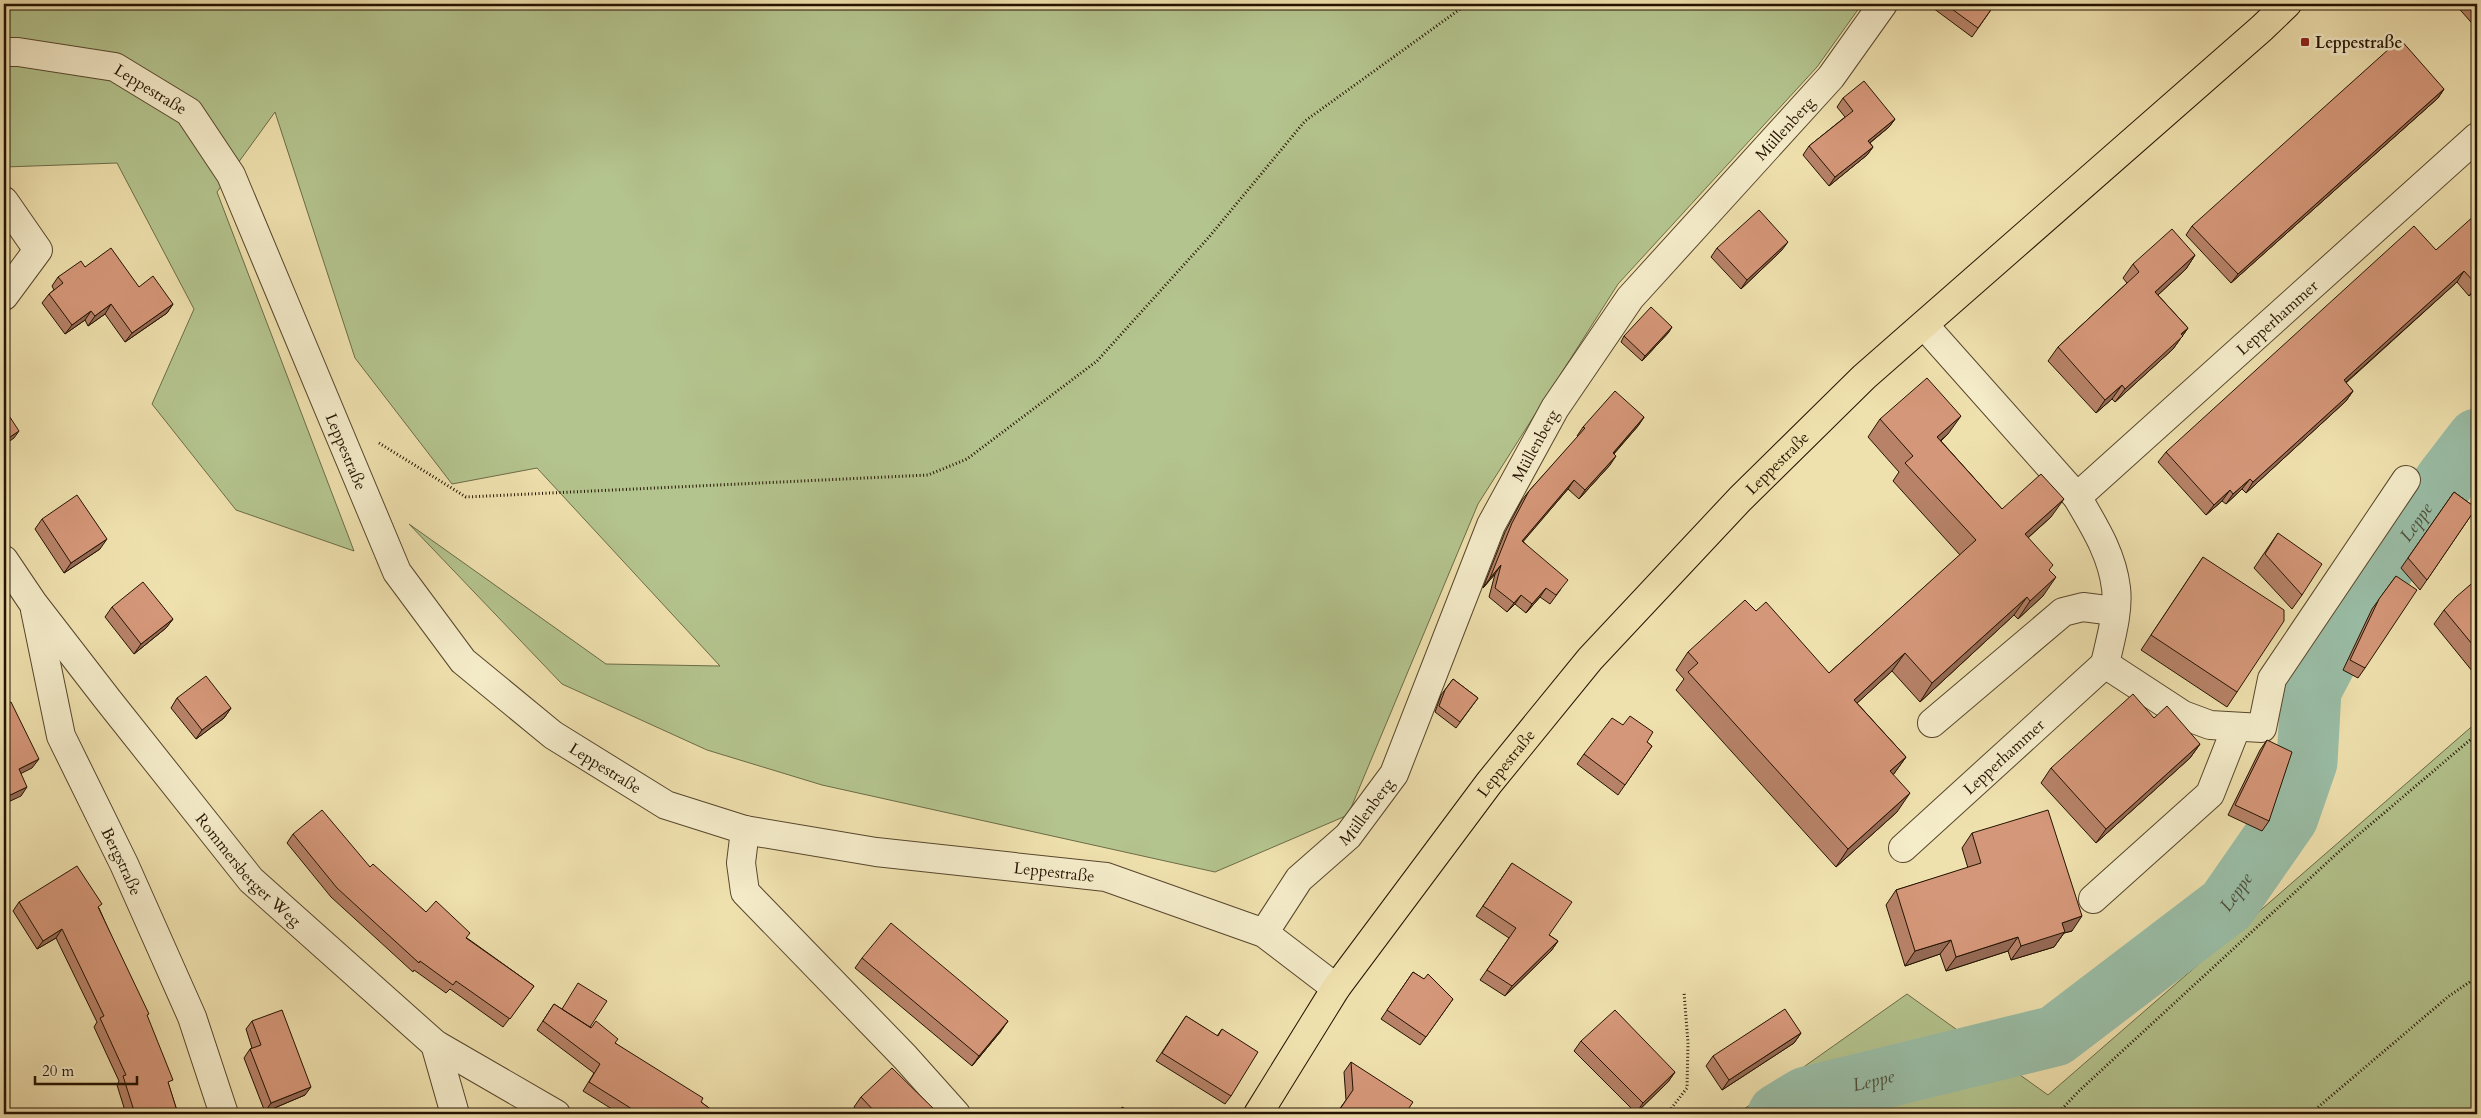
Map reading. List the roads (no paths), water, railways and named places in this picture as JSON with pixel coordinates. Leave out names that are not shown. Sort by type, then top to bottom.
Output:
[{"type":"main road","name":"Leppestraße","points":[[1258,1114],[1336,988],[1489,783],[1590,659],[1740,498],[1864,377],[2287,4]]},
{"type":"street","name":"Müllenberg","points":[[1264,932],[1299,879],[1348,836],[1394,774],[1491,525],[1555,408],[1630,298],[1831,77],[1883,4]]},
{"type":"street","name":"Leppestraße","points":[[4,52],[18,52],[115,67],[189,112],[231,176],[397,572],[463,661],[553,735],[666,805],[746,830],[876,852],[1106,877],[1264,932],[1336,988]]},
{"type":"street","name":"Lepperhammer","points":[[2077,497],[2477,137]]},
{"type":"street","points":[[4,201],[38,250],[4,296]]},
{"type":"street","points":[[1924,325],[2077,497],[2102,540],[2116,589],[2105,664],[2182,715],[2210,725],[2249,728]]},
{"type":"street","points":[[2093,899],[2210,794],[2249,728],[2272,680],[2406,480]]},
{"type":"street","name":"Rommersberger Weg","points":[[4,560],[33,603],[251,880],[435,1044],[556,1114]]},
{"type":"street","name":"Bergstraße","points":[[33,603],[61,736],[124,864],[192,1016],[224,1114]]},
{"type":"street","points":[[1932,723],[2063,612],[2083,607],[2114,611]]},
{"type":"street","name":"Lepperhammer","points":[[1903,848],[2105,664]]},
{"type":"street","points":[[746,830],[742,863],[745,892],[898,1050],[956,1114]]},
{"type":"street","points":[[435,1044],[455,1114]]},
{"type":"waterway","name":"Leppe","points":[[1778,1114],[1806,1097],[2055,1036],[2227,905],[2288,817],[2307,762],[2311,690],[2350,616],[2447,478],[2477,439]]},
{"type":"place","name":"Leppestraße","points":[[2305,42]]}]
